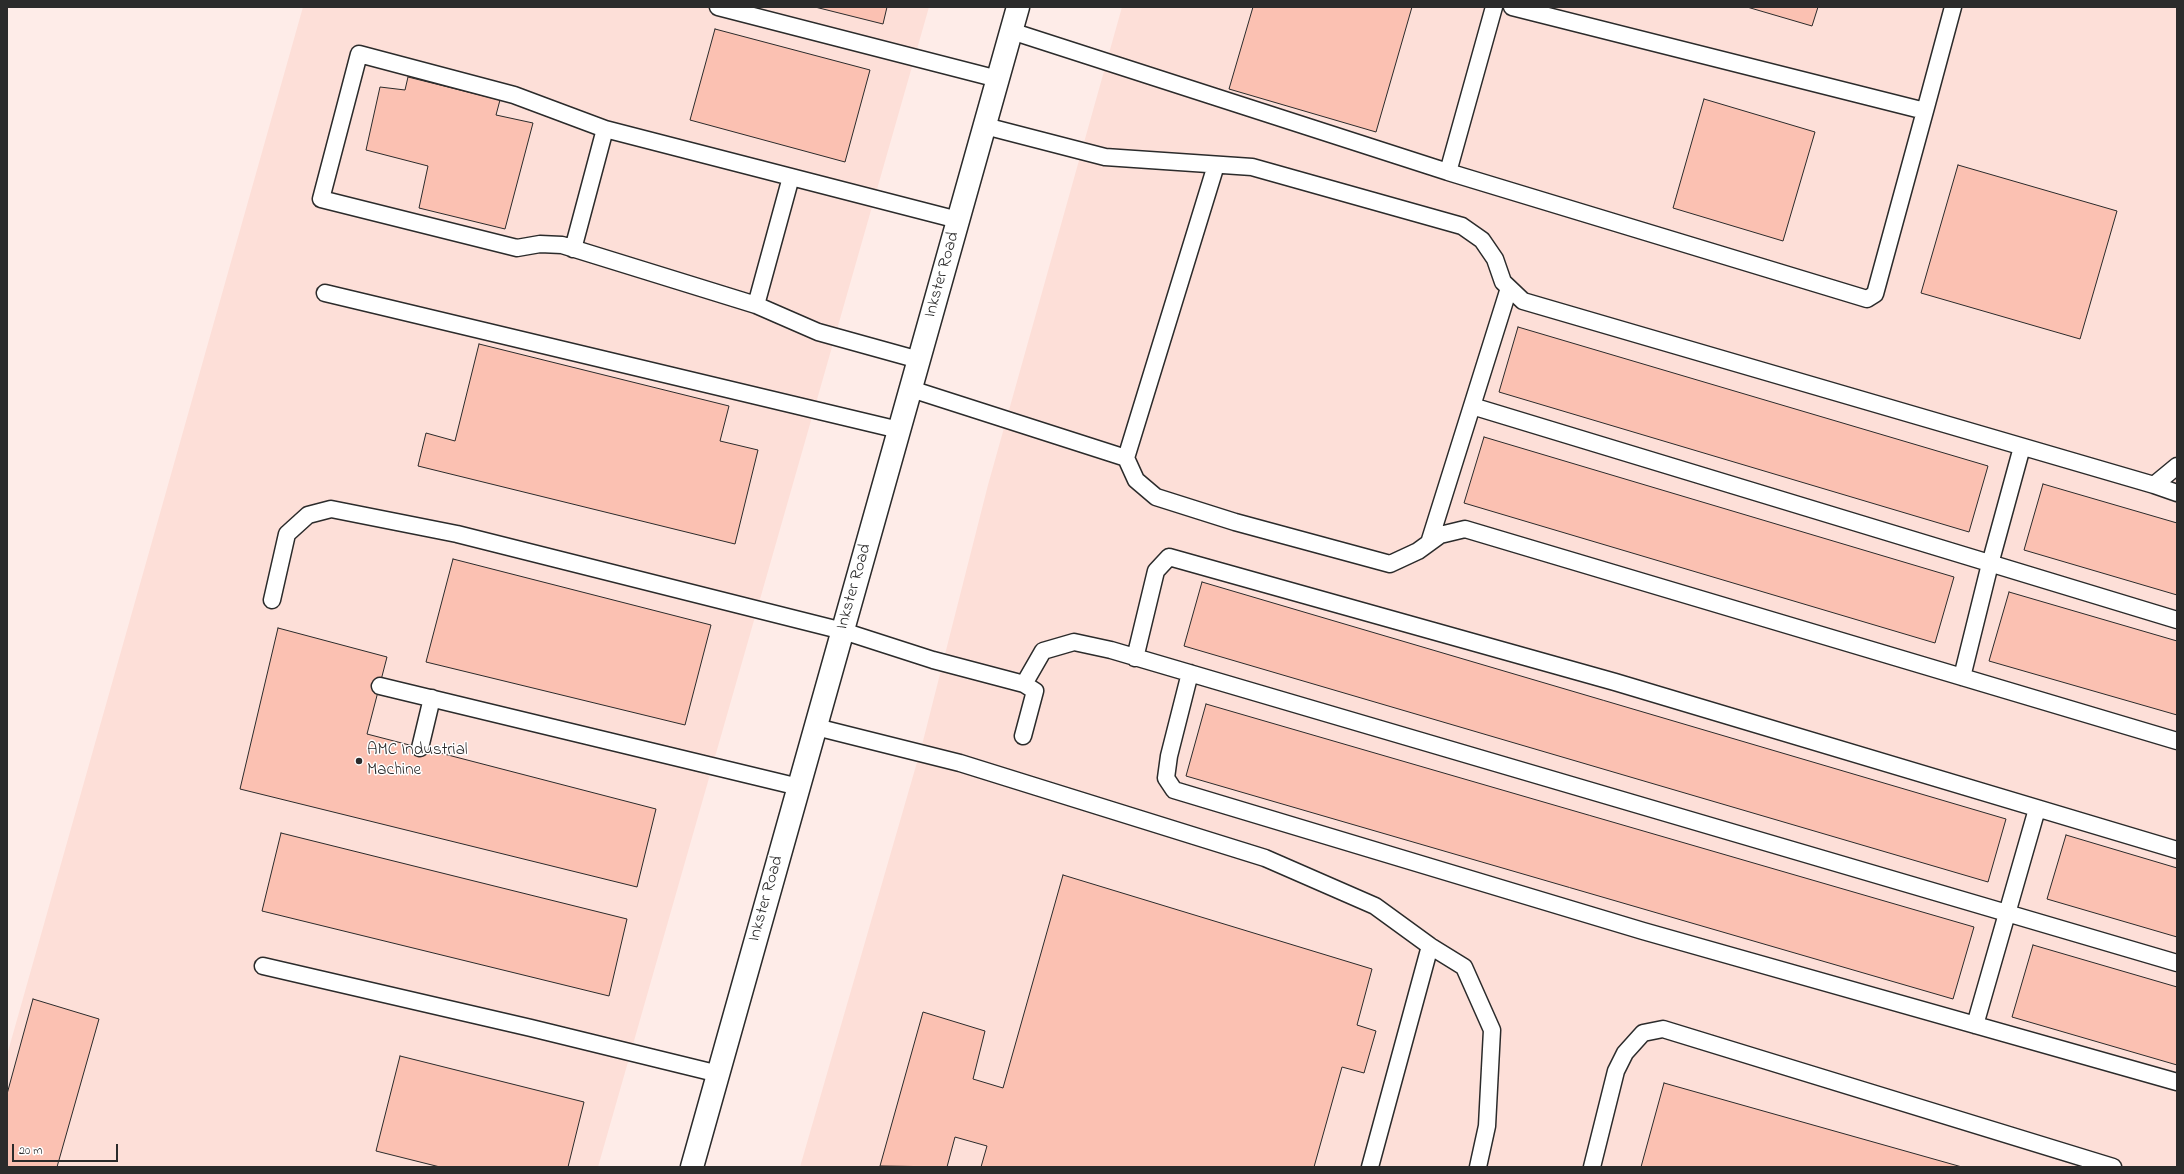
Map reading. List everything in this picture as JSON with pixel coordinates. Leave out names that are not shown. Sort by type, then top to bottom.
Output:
[{"type":"main road","name":"Inkster Road","points":[[692,1167],[1018,7]]},
{"type":"lane","points":[[718,7],[998,79]]},
{"type":"lane","points":[[1448,172],[1494,7]]},
{"type":"lane","points":[[1512,7],[1925,111]]},
{"type":"lane","points":[[1011,31],[1448,172],[1866,299],[1875,294],[1953,7]]},
{"type":"lane","points":[[919,360],[818,332],[756,305],[562,245],[540,244],[517,248],[322,199],[359,54],[514,95],[605,129],[958,220]]},
{"type":"lane","points":[[985,126],[1105,157],[1216,166],[1252,167],[1462,226],[1482,240],[1495,259],[1503,282],[1523,301],[2177,493]]},
{"type":"lane","points":[[573,249],[605,129]]},
{"type":"lane","points":[[1216,166],[1126,458],[1136,480],[1156,497],[1235,522],[1390,564],[1418,551],[1440,535],[1465,529],[2177,741]]},
{"type":"lane","points":[[756,305],[791,177]]},
{"type":"lane","points":[[1430,543],[1509,288]]},
{"type":"lane","points":[[325,293],[899,430]]},
{"type":"lane","points":[[911,389],[1126,458]]},
{"type":"lane","points":[[1472,406],[2177,620]]},
{"type":"lane","points":[[1962,677],[1990,564],[2022,447]]},
{"type":"lane","points":[[2154,485],[2177,466]]},
{"type":"lane","points":[[272,600],[287,534],[308,516],[331,510],[458,534],[843,631],[933,660],[1024,684],[1035,691],[1023,736]]},
{"type":"lane","points":[[1135,658],[1156,571],[1169,557],[1615,682],[2177,850]]},
{"type":"lane","points":[[1024,684],[1043,651],[1074,642],[1190,674],[2177,963]]},
{"type":"lane","points":[[1190,674],[1169,756],[1166,778],[1174,790],[1635,928],[2177,1082]]},
{"type":"lane","points":[[380,686],[799,787]]},
{"type":"lane","points":[[420,748],[432,698]]},
{"type":"lane","points":[[816,727],[960,763],[1265,858],[1375,906],[1430,946],[1464,967],[1492,1030],[1487,1126],[1478,1167]]},
{"type":"lane","points":[[1975,1025],[2037,809]]},
{"type":"lane","points":[[1370,1167],[1430,946]]},
{"type":"lane","points":[[263,966],[546,1031],[719,1074]]},
{"type":"lane","points":[[1592,1167],[1616,1071],[1625,1053],[1643,1033],[1663,1029],[2113,1167]]},
{"type":"shaded area","points":[[303,7],[929,7],[598,1167],[7,1167],[7,1055]]},
{"type":"shaded area","points":[[1122,7],[2177,7],[2177,1167],[800,1167],[922,745],[988,485]]},
{"type":"building","points":[[815,7],[887,7],[883,24]]},
{"type":"building","points":[[1253,7],[1412,7],[1376,132],[1229,89]]},
{"type":"building","points":[[1747,7],[1818,7],[1812,26]]},
{"type":"building","points":[[715,29],[870,70],[845,162],[690,120]]},
{"type":"building","points":[[408,77],[500,100],[496,115],[533,123],[505,229],[419,208],[428,166],[366,150],[380,87],[405,90]]},
{"type":"building","points":[[1704,99],[1815,132],[1783,241],[1673,208]]},
{"type":"building","points":[[1958,165],[2117,211],[2080,339],[1921,293]]},
{"type":"building","points":[[1518,327],[1988,466],[1969,532],[1499,392]]},
{"type":"building","points":[[479,344],[729,406],[720,441],[758,450],[735,544],[418,466],[426,433],[455,441]]},
{"type":"building","points":[[1484,437],[1954,577],[1935,643],[1464,503]]},
{"type":"building","points":[[2043,484],[2177,523],[2177,595],[2024,550]]},
{"type":"building","points":[[453,559],[711,625],[685,725],[426,662]]},
{"type":"building","points":[[1202,582],[2006,819],[1988,882],[1184,646]]},
{"type":"building","points":[[2009,592],[2177,641],[2177,715],[1989,661]]},
{"type":"building","name":"AMC Industrial Machine","points":[[278,628],[387,657],[367,734],[656,809],[637,887],[240,789]]},
{"type":"building","points":[[1206,704],[1974,927],[1953,999],[1186,776]]},
{"type":"building","points":[[281,833],[627,919],[609,996],[262,911]]},
{"type":"building","points":[[2066,835],[2177,868],[2177,937],[2047,899]]},
{"type":"building","points":[[1063,875],[1372,969],[1357,1025],[1376,1031],[1364,1073],[1342,1067],[1314,1167],[981,1167],[987,1146],[955,1137],[947,1167],[880,1166],[923,1012],[985,1031],[973,1079],[1003,1088]]},
{"type":"building","points":[[2033,945],[2177,987],[2177,1065],[2012,1017]]},
{"type":"building","points":[[33,999],[99,1019],[57,1167],[7,1167],[7,1094]]},
{"type":"building","points":[[400,1056],[584,1102],[568,1167],[440,1167],[376,1151]]},
{"type":"building","points":[[1664,1083],[1962,1167],[1641,1167]]},
{"type":"place","name":"AMC Industrial Machine","points":[[359,761]]}]
